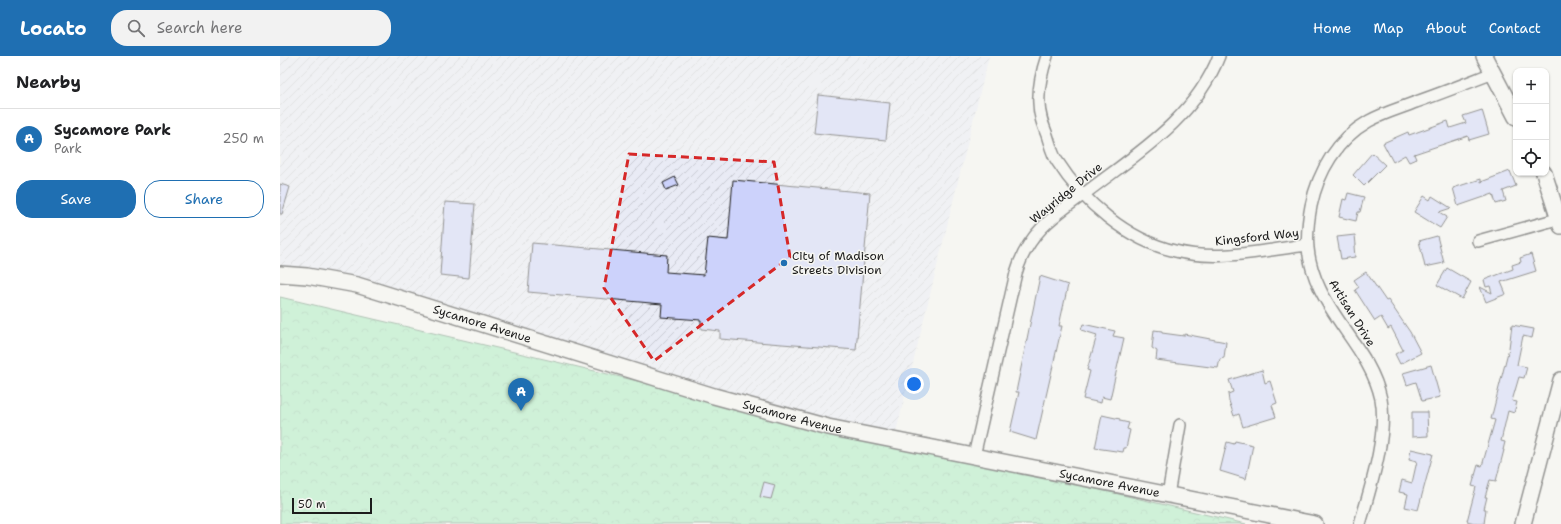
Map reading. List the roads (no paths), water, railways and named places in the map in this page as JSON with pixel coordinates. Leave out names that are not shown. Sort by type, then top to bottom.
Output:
[{"type":"street","name":"Kingsford Way","points":[[1047,56],[1038,92],[1041,118],[1056,160],[1084,194],[1106,217],[1131,233],[1174,251],[1200,255],[1231,255],[1307,245]]},
{"type":"street","name":"Wayridge Drive","points":[[974,456],[1019,262],[1031,238],[1042,227],[1183,115],[1208,82],[1219,56]]},
{"type":"street","points":[[1484,56],[1513,111]]},
{"type":"street","name":"Artisan Drive","points":[[1360,524],[1375,470],[1382,423],[1381,400],[1374,379],[1363,357],[1332,311],[1312,269],[1307,245],[1306,230],[1318,180],[1325,165],[1349,137],[1374,118],[1493,73]]},
{"type":"street","points":[[1478,241],[1560,221],[1545,176]]},
{"type":"street","name":"Sycamore Avenue","points":[[280,274],[307,276],[357,285],[714,396],[828,427],[1315,524]]},
{"type":"street","points":[[1523,524],[1560,384]]},
{"type":"street","points":[[1168,495],[1180,425]]},
{"type":"place","name":"City of Madison Streets Division","points":[[784,263]]},
{"type":"place","name":"Sycamore Park","points":[[521,411]]}]
